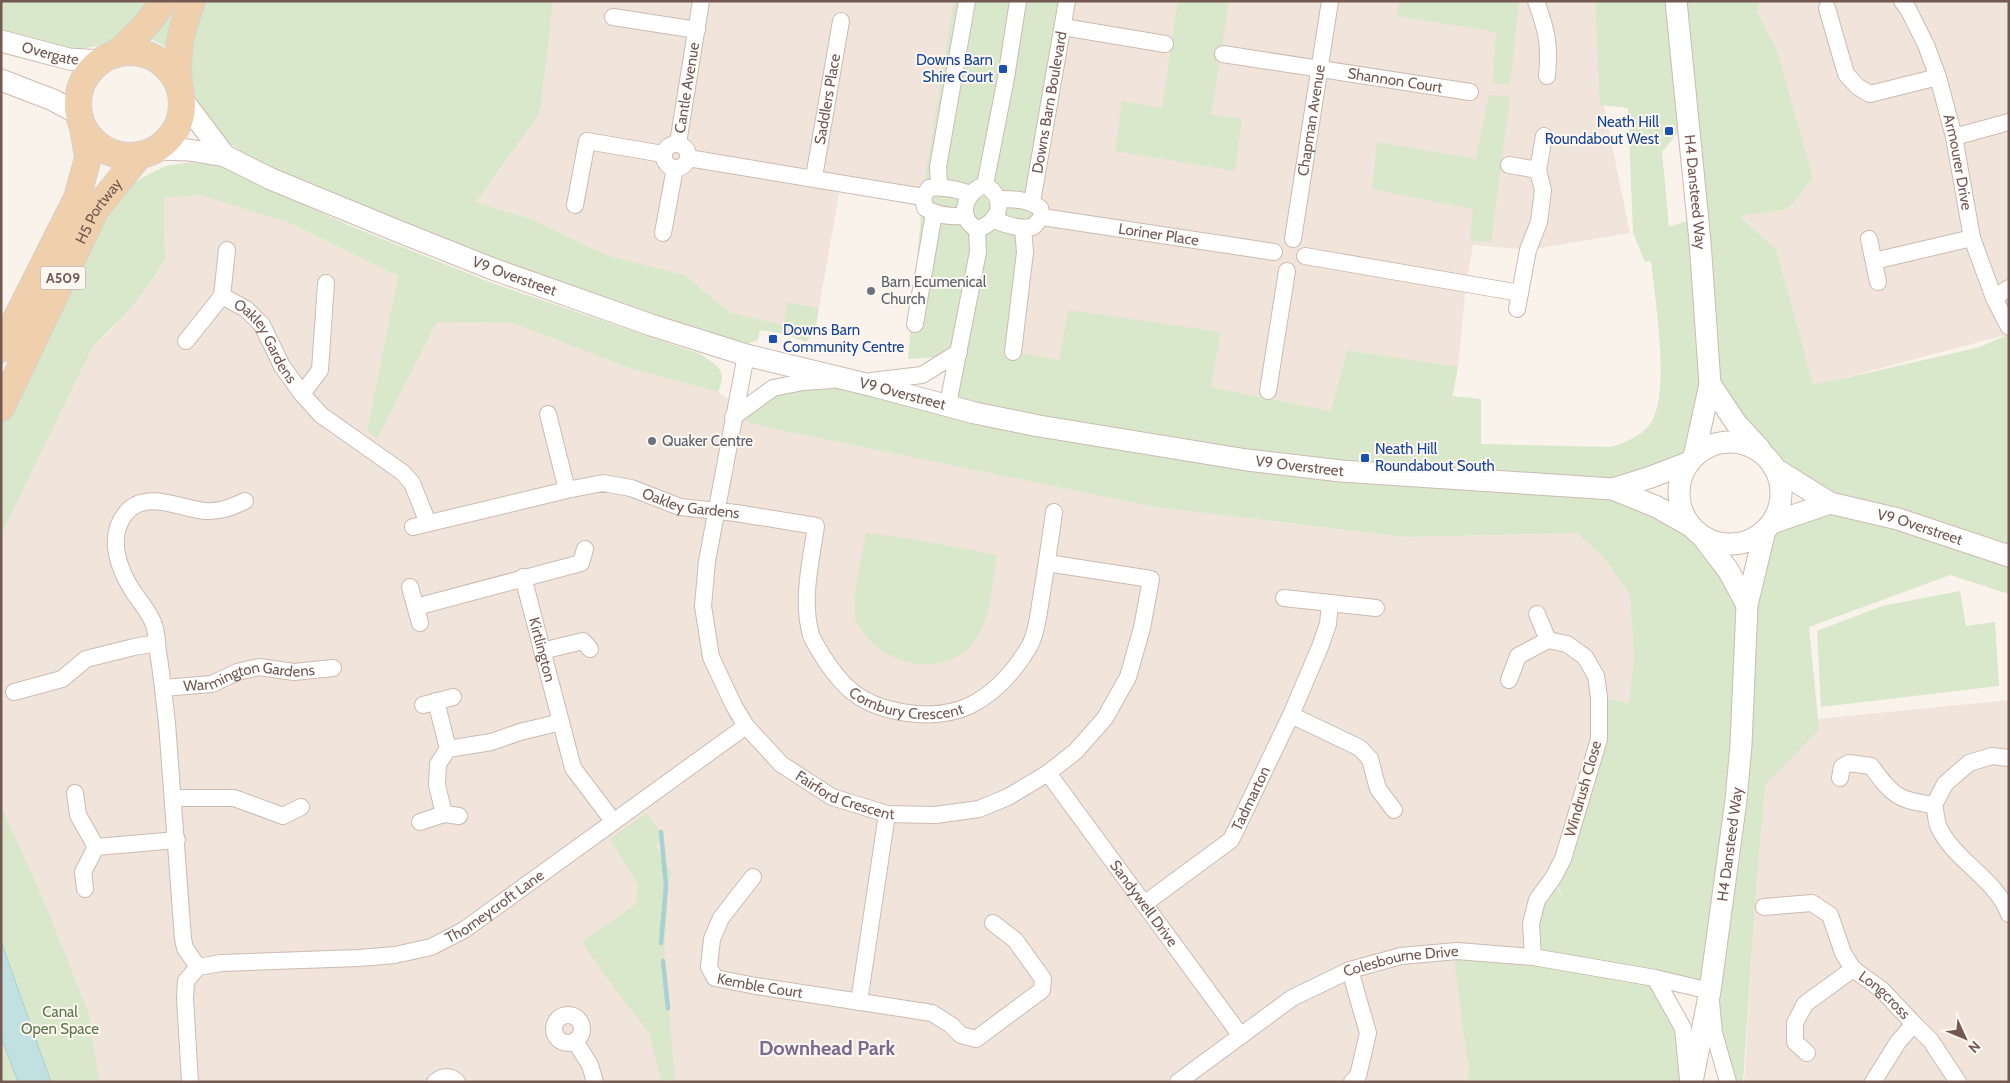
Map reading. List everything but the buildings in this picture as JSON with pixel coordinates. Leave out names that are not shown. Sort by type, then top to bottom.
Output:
[{"type":"main road","name":"A509","points":[[81,120],[78,98],[82,84],[91,71],[133,41],[150,22],[164,1]]},
{"type":"main road","name":"A509","points":[[148,153],[168,140],[177,128],[182,114],[177,63],[179,41],[192,1]]},
{"type":"main road","points":[[108,58],[130,52],[145,54],[160,61],[171,72],[181,93]]},
{"type":"main road","points":[[81,120],[93,141],[106,151],[122,156],[148,153]]},
{"type":"main road","name":"H5 Portway","points":[[1,348],[77,198],[88,158],[81,120]]},
{"type":"main road","name":"H5 Portway","points":[[1,408],[96,209],[148,153]]},
{"type":"street","name":"Cantle Avenue","points":[[678,143],[702,1]]},
{"type":"street","points":[[939,186],[938,167],[967,1]]},
{"type":"street","points":[[986,185],[1018,1]]},
{"type":"street","name":"Downs Barn Boulevard","points":[[1032,202],[1067,1]]},
{"type":"street","name":"Chapman Avenue","points":[[1293,240],[1330,1]]},
{"type":"street","points":[[1536,1],[1547,30],[1547,76]]},
{"type":"street","name":"H4 Dansteed Way","points":[[1676,1],[1700,241],[1710,384],[1692,460]]},
{"type":"street","name":"Armourer Drive","points":[[1902,1],[1926,45],[1938,77],[1954,136],[1972,238],[1994,298],[2009,327]]},
{"type":"street","points":[[1828,8],[1846,74],[1858,87],[1870,94],[1938,77]]},
{"type":"street","name":"Cantle Avenue","points":[[613,17],[697,30]]},
{"type":"street","name":"Saddlers Place","points":[[814,178],[841,21]]},
{"type":"street","points":[[1062,27],[1165,44]]},
{"type":"street","name":"Overgate","points":[[1,41],[69,59],[108,58]]},
{"type":"street","name":"Shannon Court","points":[[1223,54],[1470,92]]},
{"type":"street","points":[[1,80],[53,100],[81,120]]},
{"type":"street","name":"V9 Overstreet","points":[[181,93],[225,156]]},
{"type":"street","points":[[1954,136],[2009,122]]},
{"type":"street","points":[[1517,309],[1528,250],[1539,222],[1543,190],[1538,170],[1544,136]]},
{"type":"street","points":[[575,205],[587,141],[664,154]]},
{"type":"street","points":[[678,143],[687,150],[688,158],[685,165],[675,168],[665,162],[664,154],[667,147],[678,143]]},
{"type":"street","name":"V9 Overstreet","points":[[148,153],[189,150],[225,156],[290,187],[493,269],[651,325],[746,355],[948,404],[975,413],[1039,426],[1247,460],[1341,471],[1613,489],[1651,478],[1692,460]]},
{"type":"street","points":[[688,158],[923,197]]},
{"type":"street","points":[[1509,165],[1538,170]]},
{"type":"street","points":[[664,232],[675,168]]},
{"type":"street","points":[[986,185],[994,190],[998,199],[998,211],[993,220],[985,227],[977,229],[970,225],[966,216],[966,205],[970,194],[976,188],[986,185]]},
{"type":"street","points":[[966,216],[934,213],[925,208],[923,197],[929,188],[939,186],[961,190],[970,194]]},
{"type":"street","points":[[993,220],[1005,225],[1023,228],[1033,227],[1042,217],[1040,208],[1032,202],[998,199]]},
{"type":"street","points":[[915,324],[934,213]]},
{"type":"street","name":"Loriner Place","points":[[1042,217],[1274,252]]},
{"type":"street","points":[[1013,352],[1025,252],[1023,228]]},
{"type":"street","points":[[948,404],[978,252],[977,229]]},
{"type":"street","points":[[1874,261],[1972,238]]},
{"type":"street","points":[[1869,239],[1878,282]]},
{"type":"street","points":[[1293,240],[1303,248],[1305,256],[1301,266],[1297,269],[1287,270],[1278,266],[1274,258],[1274,252],[1275,248],[1283,241],[1293,240]]},
{"type":"street","name":"Oakley Gardens","points":[[186,341],[222,296],[227,250]]},
{"type":"street","points":[[1305,256],[1520,292]]},
{"type":"street","points":[[1268,391],[1287,270]]},
{"type":"street","name":"Oakley Gardens","points":[[302,394],[320,370],[326,284]]},
{"type":"street","points":[[1994,298],[2009,288]]},
{"type":"street","name":"Oakley Gardens","points":[[222,296],[246,309],[262,326],[282,366],[302,394],[327,420],[402,472],[412,483],[420,525],[602,483],[631,488],[680,506],[816,526]]},
{"type":"street","points":[[734,417],[774,388],[803,382],[898,379],[922,375],[959,352]]},
{"type":"street","name":"Fairford Crescent","points":[[746,355],[707,561],[703,606],[711,657],[734,706],[746,726],[781,764],[832,797],[887,814],[935,815],[979,809],[1008,797],[1048,773],[1076,751],[1105,718],[1128,677],[1142,628],[1151,579],[1047,564]]},
{"type":"street","points":[[1697,531],[1718,543],[1734,544],[1751,540],[1768,526],[1778,510],[1781,496],[1780,481],[1770,462],[1736,422],[1710,384]]},
{"type":"street","points":[[548,414],[567,490]]},
{"type":"street","points":[[1747,605],[1728,570],[1682,512],[1679,495],[1682,478],[1692,460],[1707,448],[1722,443],[1738,442],[1752,447],[1770,462]]},
{"type":"street","name":"V9 Overstreet","points":[[1770,462],[1839,505],[1898,519],[2009,556]]},
{"type":"street","name":"V9 Overstreet","points":[[1613,489],[1657,508],[1697,531]]},
{"type":"street","name":"Warmington Gardens","points":[[198,967],[185,948],[182,939],[177,840],[164,688],[155,627],[150,614],[133,591],[122,570],[115,548],[118,526],[127,511],[142,503],[160,501],[206,511],[227,509],[245,500]]},
{"type":"street","points":[[1768,526],[1839,505]]},
{"type":"street","name":"Cornbury Crescent","points":[[816,526],[808,581],[807,609],[812,636],[829,667],[848,688],[875,705],[904,712],[937,714],[968,706],[991,693],[1013,672],[1031,643],[1047,564],[1054,512]]},
{"type":"street","name":"H4 Dansteed Way","points":[[1690,1082],[1710,991],[1736,800],[1747,605],[1768,526]]},
{"type":"street","points":[[416,607],[581,563],[585,549]]},
{"type":"street","name":"Kirtlington","points":[[523,577],[574,768],[613,822]]},
{"type":"street","points":[[410,587],[420,623]]},
{"type":"street","points":[[1284,598],[1376,608]]},
{"type":"street","name":"Tadmarton","points":[[1144,904],[1231,840],[1291,715],[1320,647],[1328,624],[1330,603]]},
{"type":"street","points":[[1509,680],[1518,656],[1548,640],[1537,614]]},
{"type":"street","name":"Windrush Close","points":[[1533,957],[1531,924],[1538,900],[1563,859],[1599,739],[1599,696],[1596,676],[1585,657],[1566,644],[1548,640]]},
{"type":"street","points":[[542,651],[583,641],[590,649]]},
{"type":"street","points":[[14,692],[62,679],[86,659],[157,643]]},
{"type":"street","name":"Warmington Gardens","points":[[164,688],[212,684],[237,672],[259,668],[294,672],[333,668]]},
{"type":"street","points":[[448,749],[430,703],[453,697]]},
{"type":"street","points":[[1291,715],[1360,748],[1370,759],[1378,789],[1394,810]]},
{"type":"street","points":[[420,822],[451,815],[437,785],[438,764],[448,749],[491,742],[520,732],[562,722]]},
{"type":"street","name":"Thorneycroft Lane","points":[[198,967],[221,963],[395,955],[431,947],[464,930],[746,726]]},
{"type":"street","points":[[2007,906],[1991,885],[1952,848],[1938,827],[1934,805],[1945,784],[1969,763],[1992,756],[2009,758]]},
{"type":"street","points":[[1840,778],[1842,767],[1849,763],[1871,766],[1890,790],[1909,802],[1934,805]]},
{"type":"street","name":"Sandywell Drive","points":[[1048,773],[1241,1036]]},
{"type":"street","points":[[75,793],[78,815],[96,847]]},
{"type":"street","points":[[173,798],[234,798],[283,816],[301,807]]},
{"type":"street","points":[[859,1002],[887,814]]},
{"type":"street","points":[[96,847],[177,840]]},
{"type":"street","points":[[85,888],[83,872],[96,847]]},
{"type":"street","name":"Kemble Court","points":[[753,877],[734,904],[721,918],[712,939],[709,967],[715,978],[932,1014],[951,1025],[961,1035],[976,1039],[1042,990],[1043,979],[1015,940],[993,923]]},
{"type":"street","name":"Longcross","points":[[1764,907],[1812,903],[1830,915],[1843,954],[1853,969],[1882,990],[1930,1041],[1958,1082]]},
{"type":"street","name":"Colesbourne Drive","points":[[1178,1082],[1292,998],[1350,970],[1400,956],[1457,951],[1533,957],[1655,978],[1710,991]]},
{"type":"street","points":[[190,1082],[185,998],[186,981],[198,967]]},
{"type":"street","name":"Longcross","points":[[1807,1053],[1795,1042],[1795,1022],[1805,1004],[1853,969]]},
{"type":"street","points":[[1350,970],[1368,1033],[1357,1080]]},
{"type":"street","points":[[1655,978],[1683,1028],[1690,1082]]},
{"type":"street","points":[[1710,991],[1714,1034],[1728,1082]]},
{"type":"street","name":"Longcross","points":[[1872,1082],[1898,1042],[1914,1024]]},
{"type":"street","points":[[575,1041],[590,1065],[595,1082]]},
{"type":"street","points":[[435,1082],[443,1077],[448,1077],[457,1082]]},
{"type":"shaded area","points":[[553,1],[955,1],[923,197],[841,182],[819,308],[789,302],[783,325],[729,312],[685,275],[606,255],[533,220],[476,202],[540,113]]},
{"type":"shaded area","points":[[1067,1],[1595,1],[1601,92],[1630,233],[1528,250],[1473,245],[1466,284],[1458,367],[1347,350],[1331,411],[1211,387],[1221,332],[1068,311],[1059,360],[1013,352]]},
{"type":"shaded area","points":[[1760,1],[2009,1],[2009,334],[1833,381],[1813,384],[1776,249],[1740,215],[1788,209],[1813,178],[1777,50],[1757,12]]},
{"type":"shaded area","points":[[201,195],[290,223],[398,276],[367,431],[377,438],[437,322],[513,323],[629,368],[718,392],[770,428],[1155,507],[1405,537],[1576,533],[1600,553],[1630,594],[1634,657],[1629,703],[1600,697],[1599,739],[1533,957],[1469,1070],[1467,1082],[99,1082],[89,1014],[44,901],[1,805],[1,535],[93,346],[110,331],[153,280],[165,259],[164,198]]},
{"type":"shaded area","points":[[2009,700],[2009,1082],[1744,1082],[1756,891],[1765,785],[1819,730],[1818,719]]},
{"type":"green space","points":[[1,1],[150,1],[124,31],[111,40],[96,46],[65,48],[32,43],[1,35]]},
{"type":"green space","points":[[173,1],[182,1],[166,47],[149,38]]},
{"type":"green space","points":[[192,1],[553,1],[540,113],[476,202],[533,220],[606,255],[685,275],[729,312],[783,325],[788,302],[819,308],[815,332],[806,342],[785,334],[760,330],[758,340],[747,344],[494,263],[264,167],[227,142],[206,117],[195,96],[190,83]]},
{"type":"green space","points":[[954,1],[1067,1],[1014,352],[1059,360],[1068,310],[1221,332],[1211,387],[1331,411],[1347,350],[1458,367],[1450,409],[1453,396],[1481,399],[1481,444],[1611,447],[1628,441],[1644,431],[1652,421],[1657,406],[1660,388],[1660,343],[1651,261],[1645,262],[1633,233],[1628,108],[1600,105],[1595,1],[1760,1],[1757,12],[1777,50],[1813,178],[1788,209],[1740,216],[1776,249],[1813,384],[1980,347],[2009,334],[2009,594],[1950,575],[1809,627],[1819,730],[1765,785],[1743,1082],[1729,1082],[1710,991],[1655,979],[1683,1028],[1689,1082],[1467,1082],[1469,1070],[1453,951],[1533,957],[1531,924],[1555,883],[1563,899],[1557,883],[1595,756],[1599,697],[1629,703],[1634,657],[1630,594],[1600,553],[1576,533],[1405,537],[1155,507],[770,428],[733,417],[803,382],[948,404],[958,356],[908,359],[924,184]],"holes":[[[1687,121],[1695,199],[1710,217],[1697,218],[1669,227],[1662,152]],[[1710,384],[1774,468],[1830,503],[1765,530],[1747,604],[1692,527],[1614,489],[1694,457]]]},
{"type":"green space","points":[[1178,1],[1229,1],[1211,115],[1242,119],[1235,171],[1115,151],[1122,101],[1162,108]]},
{"type":"green space","points":[[1399,1],[1519,1],[1510,85],[1493,83],[1496,32],[1397,16]]},
{"type":"green space","points":[[1489,95],[1510,97],[1491,242],[1470,241],[1473,209],[1372,189],[1377,142],[1476,159]]},
{"type":"green space","points":[[192,162],[221,166],[348,225],[492,283],[700,354],[716,365],[721,373],[721,385],[718,392],[629,368],[513,323],[437,322],[377,439],[367,431],[398,276],[290,223],[200,195],[164,198],[165,259],[151,282],[133,305],[93,346],[1,535],[1,408],[96,209],[143,177],[166,166]]},
{"type":"green space","points":[[866,533],[907,538],[997,555],[991,599],[985,621],[975,640],[964,652],[952,659],[938,663],[908,662],[893,657],[869,639],[856,620],[855,611],[858,577]]},
{"type":"green space","points":[[1960,591],[1966,626],[1995,622],[1999,686],[1821,707],[1817,631],[1882,606]]},
{"type":"green space","name":"Canal Open Space","points":[[1,805],[44,901],[89,1014],[99,1082],[51,1082],[1,941]]},
{"type":"green space","points":[[646,813],[665,838],[655,845],[672,874],[669,880],[664,955],[675,1082],[662,1082],[649,1032],[614,988],[582,942],[636,904],[638,885],[610,839]]},
{"type":"green space","points":[[1,1037],[18,1082],[1,1082]]},
{"type":"water","points":[[1,941],[51,1082],[18,1082],[1,1037]]},
{"type":"waterway","points":[[661,832],[666,886],[661,943]]},
{"type":"waterway","points":[[663,961],[668,1008]]},
{"type":"place","name":"Downs Barn Shire Court","points":[[1003,69]]},
{"type":"place","name":"Neath Hill Roundabout West","points":[[1669,131]]},
{"type":"place","name":"Barn Ecumenical Church","points":[[871,291]]},
{"type":"place","name":"Downs Barn Community Centre","points":[[773,339]]},
{"type":"place","name":"Quaker Centre","points":[[652,441]]},
{"type":"place","name":"Neath Hill Roundabout South","points":[[1365,458]]},
{"type":"district","name":"Downhead Park","points":[[827,1048]]}]
